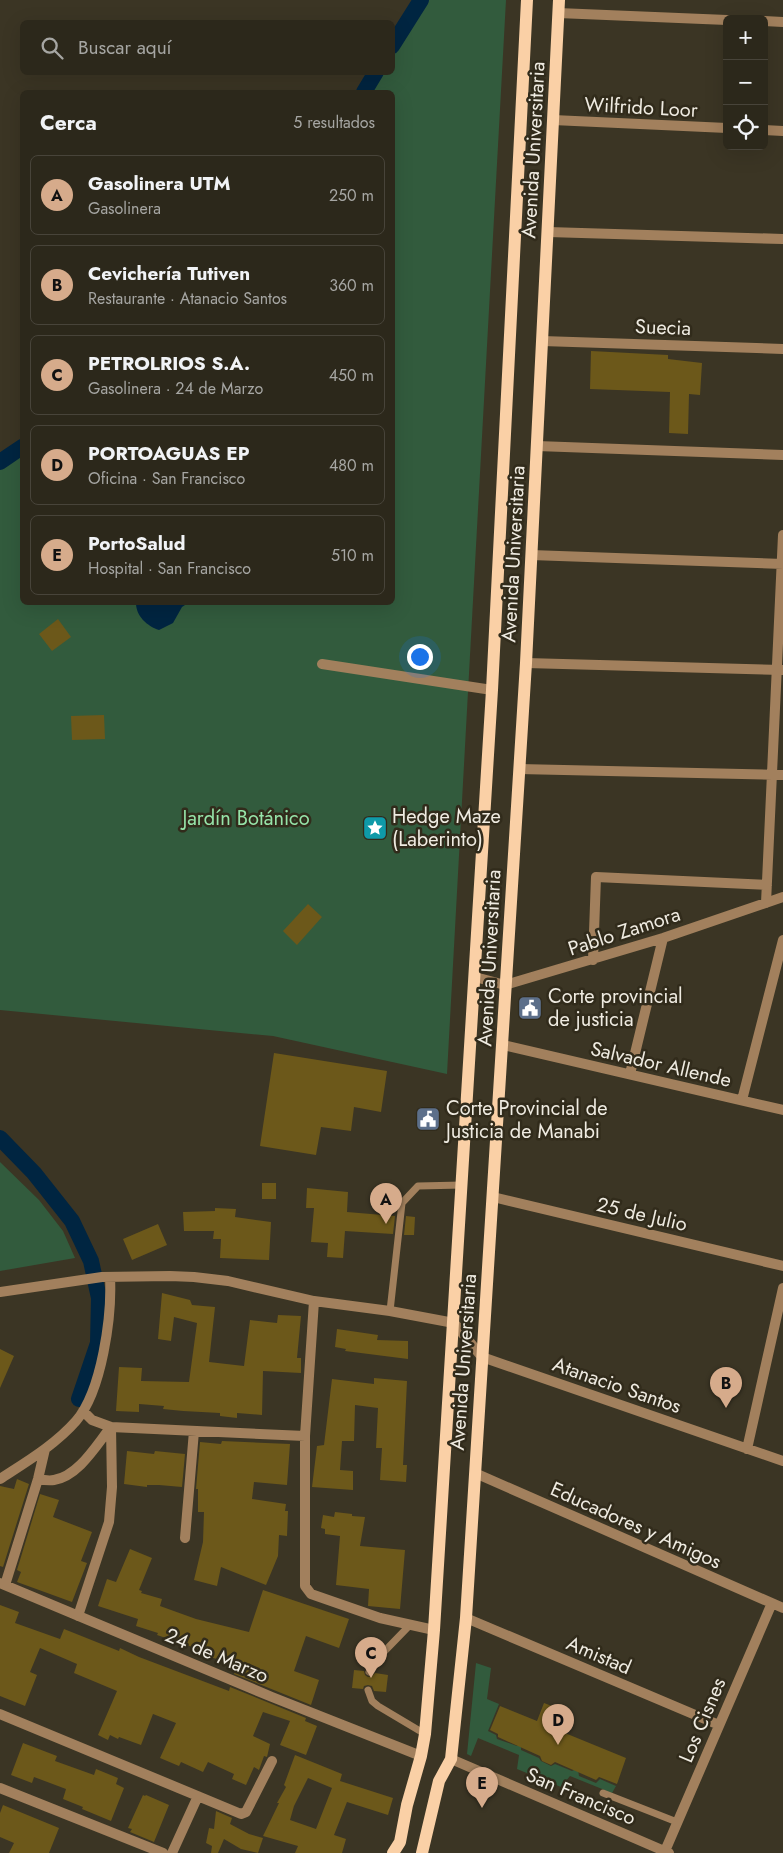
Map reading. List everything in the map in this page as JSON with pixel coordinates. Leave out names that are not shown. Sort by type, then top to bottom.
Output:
[{"type":"main road","name":"Avenida Universitaria","points":[[393,1853],[400,1842],[407,1805],[421,1756],[425,1734],[434,1630],[492,690],[527,0]]},
{"type":"main road","name":"Avenida Universitaria","points":[[422,1853],[439,1781],[451,1759],[466,1618],[474,1474],[494,1197],[505,985],[526,662],[559,0]]},
{"type":"street","points":[[558,13],[723,20]]},
{"type":"street","points":[[768,21],[783,22]]},
{"type":"street","name":"Wilfrido Loor","points":[[553,120],[723,128]]},
{"type":"street","points":[[768,130],[783,131]]},
{"type":"street","points":[[548,232],[783,239]]},
{"type":"street","name":"Suecia","points":[[542,341],[783,349]]},
{"type":"street","points":[[537,446],[783,455]]},
{"type":"street","points":[[766,902],[778,775],[783,535]]},
{"type":"street","points":[[531,555],[782,564]]},
{"type":"street","points":[[526,662],[780,670]]},
{"type":"street","points":[[322,664],[492,690]]},
{"type":"street","points":[[519,768],[778,775]]},
{"type":"street","points":[[593,960],[596,877],[767,885]]},
{"type":"street","name":"Pablo Zamora","points":[[505,985],[663,938],[783,897]]},
{"type":"street","points":[[630,1074],[663,938]]},
{"type":"street","points":[[742,1100],[783,940]]},
{"type":"street","points":[[475,977],[505,985]]},
{"type":"street","name":"Salvador Allende","points":[[503,1045],[783,1110]]},
{"type":"street","name":"25 de Julio","points":[[494,1197],[783,1266]]},
{"type":"street","points":[[0,1292],[106,1278],[170,1276],[219,1280],[314,1301],[390,1311],[454,1323],[482,1356]]},
{"type":"street","points":[[0,1479],[45,1449],[68,1430],[83,1412],[97,1376],[104,1347],[109,1314],[106,1278]]},
{"type":"street","points":[[747,1449],[783,1288]]},
{"type":"street","points":[[314,1301],[305,1436],[304,1579],[306,1589],[311,1594],[380,1618],[409,1626],[434,1630]]},
{"type":"street","name":"Atanacio Santos","points":[[482,1356],[783,1461]]},
{"type":"street","points":[[83,1412],[92,1420],[111,1426],[305,1436]]},
{"type":"street","points":[[38,1479],[54,1480],[71,1472],[79,1466],[111,1426]]},
{"type":"street","points":[[78,1616],[109,1522],[112,1487],[111,1426]]},
{"type":"street","points":[[185,1538],[194,1431]]},
{"type":"street","points":[[2,1584],[38,1479],[45,1449]]},
{"type":"street","name":"Educadores y Amigos","points":[[474,1474],[783,1608]]},
{"type":"street","name":"24 de Marzo","points":[[2,1584],[421,1756]]},
{"type":"street","name":"Los Cisnes","points":[[667,1852],[677,1822],[772,1603]]},
{"type":"street","name":"Amistad","points":[[466,1618],[719,1725]]},
{"type":"street","points":[[0,1714],[240,1814],[246,1812],[272,1761]]},
{"type":"street","name":"San Francisco","points":[[451,1759],[667,1852]]},
{"type":"street","points":[[0,1788],[163,1853]]},
{"type":"street","points":[[172,1853],[198,1796]]},
{"type":"lane","points":[[390,1311],[402,1203],[418,1186],[462,1185]]},
{"type":"lane","points":[[369,1672],[377,1659],[409,1626]]},
{"type":"lane","points":[[368,1690],[372,1701],[378,1706],[425,1734]]},
{"type":"lane","points":[[603,1793],[677,1822]]},
{"type":"green space","name":"Jardín Botánico","points":[[421,0],[506,0],[447,1074],[273,1036],[0,1010],[0,462],[20,448],[20,605],[395,605],[395,90],[365,90],[375,75],[395,75],[395,43]]},
{"type":"green space","points":[[0,1162],[39,1200],[63,1231],[75,1258],[0,1271]]},
{"type":"green space","points":[[476,1663],[491,1668],[487,1699],[499,1704],[488,1731],[496,1735],[497,1739],[521,1746],[521,1750],[551,1766],[555,1764],[572,1771],[576,1769],[579,1776],[596,1783],[600,1779],[616,1786],[612,1793],[570,1776],[561,1787],[517,1769],[519,1755],[478,1738],[471,1756],[467,1754]]},
{"type":"water","points":[[136,605],[185,605],[173,623],[159,630],[143,620]]},
{"type":"building","points":[[591,351],[668,355],[668,359],[702,363],[700,395],[689,394],[688,434],[669,433],[670,392],[590,389]]},
{"type":"building","points":[[58,619],[71,637],[52,651],[39,634]]},
{"type":"building","points":[[104,715],[105,739],[72,740],[71,716]]},
{"type":"building","points":[[308,904],[322,917],[297,945],[283,931]]},
{"type":"building","points":[[274,1053],[387,1071],[381,1112],[354,1107],[351,1131],[321,1127],[316,1155],[260,1146]]},
{"type":"building","points":[[262,1183],[276,1183],[276,1199],[262,1199]]},
{"type":"building","points":[[307,1188],[348,1192],[347,1212],[395,1216],[393,1234],[345,1231],[343,1258],[327,1257],[328,1243],[311,1242],[314,1208],[306,1208]]},
{"type":"building","points":[[215,1208],[236,1209],[235,1217],[271,1222],[269,1260],[220,1258],[221,1239],[213,1239],[214,1231],[184,1231],[183,1212],[215,1211]]},
{"type":"building","points":[[406,1216],[415,1217],[414,1235],[404,1235]]},
{"type":"building","points":[[158,1224],[167,1245],[132,1260],[123,1239]]},
{"type":"building","points":[[162,1293],[190,1300],[192,1305],[215,1307],[209,1362],[244,1366],[250,1320],[277,1323],[278,1315],[301,1316],[297,1358],[301,1358],[301,1373],[263,1371],[262,1415],[237,1413],[237,1418],[220,1416],[220,1413],[163,1409],[164,1406],[139,1404],[139,1412],[116,1411],[119,1367],[142,1368],[141,1381],[189,1382],[197,1323],[174,1317],[171,1341],[158,1339]]},
{"type":"building","points":[[337,1329],[378,1335],[377,1340],[408,1341],[408,1359],[345,1351],[346,1349],[335,1347]]},
{"type":"building","points":[[0,1349],[14,1356],[0,1388]]},
{"type":"building","points":[[374,1378],[407,1381],[403,1465],[407,1465],[406,1482],[380,1480],[382,1448],[376,1448],[378,1408],[355,1405],[354,1441],[342,1441],[340,1470],[353,1471],[353,1490],[312,1487],[317,1446],[324,1445],[332,1379],[374,1384]]},
{"type":"building","points":[[222,1441],[290,1444],[287,1485],[254,1482],[252,1499],[286,1504],[285,1511],[288,1511],[287,1536],[279,1535],[278,1556],[266,1585],[221,1567],[217,1586],[194,1580],[203,1542],[204,1512],[198,1512],[198,1489],[196,1489],[200,1442],[221,1444]]},
{"type":"building","points":[[127,1451],[154,1454],[155,1451],[185,1454],[182,1487],[147,1485],[147,1487],[124,1484]]},
{"type":"building","points":[[17,1479],[29,1484],[3,1567],[0,1566],[0,1486],[14,1489]]},
{"type":"building","points":[[40,1494],[59,1500],[53,1517],[92,1532],[81,1561],[87,1563],[72,1602],[17,1582],[21,1572],[17,1570]]},
{"type":"building","points":[[335,1512],[365,1517],[360,1546],[405,1550],[400,1609],[368,1606],[369,1589],[336,1585],[340,1536],[325,1534],[325,1529],[321,1528],[323,1515],[334,1517]]},
{"type":"building","points":[[130,1549],[152,1558],[139,1590],[142,1591],[141,1593],[162,1599],[160,1606],[196,1619],[249,1632],[263,1590],[349,1619],[339,1648],[306,1636],[294,1671],[319,1680],[311,1705],[234,1674],[238,1664],[209,1657],[210,1653],[136,1626],[138,1619],[98,1606],[107,1579],[116,1582]]},
{"type":"building","points":[[0,1605],[19,1612],[15,1623],[60,1639],[64,1629],[119,1651],[120,1648],[229,1691],[230,1687],[306,1718],[305,1721],[317,1726],[306,1755],[280,1745],[290,1721],[263,1712],[253,1736],[270,1744],[267,1757],[264,1756],[259,1770],[254,1767],[246,1785],[232,1779],[234,1774],[208,1762],[203,1772],[181,1762],[179,1766],[160,1758],[176,1723],[153,1714],[141,1745],[110,1735],[108,1740],[98,1735],[117,1691],[74,1673],[77,1664],[40,1648],[30,1672],[37,1675],[25,1706],[0,1696]]},
{"type":"building","points":[[354,1670],[364,1671],[368,1677],[375,1673],[388,1675],[386,1692],[374,1691],[372,1686],[368,1685],[364,1686],[363,1689],[352,1688]]},
{"type":"building","points":[[544,1703],[568,1712],[560,1731],[626,1758],[617,1784],[599,1777],[596,1780],[555,1762],[551,1765],[542,1761],[540,1756],[498,1737],[498,1734],[490,1730],[500,1706],[537,1721]]},
{"type":"building","points":[[23,1743],[57,1756],[55,1761],[94,1775],[96,1769],[118,1778],[116,1784],[124,1788],[111,1821],[63,1799],[66,1789],[34,1777],[32,1783],[11,1775]]},
{"type":"building","points":[[295,1755],[342,1774],[340,1781],[393,1798],[388,1815],[347,1802],[334,1835],[346,1839],[342,1853],[295,1853],[298,1846],[263,1836],[286,1787],[284,1785]],"holes":[[[308,1778],[332,1788],[316,1829],[290,1820],[294,1806]]]},
{"type":"building","points":[[143,1795],[169,1805],[154,1842],[130,1832],[132,1829],[128,1828]]},
{"type":"building","points":[[3,1805],[59,1828],[49,1853],[9,1853],[14,1843],[0,1837],[0,1813]]},
{"type":"building","points":[[216,1811],[232,1818],[230,1824],[249,1834],[263,1838],[258,1853],[241,1849],[224,1839],[218,1853],[211,1853],[212,1846],[206,1843],[209,1828],[214,1829]]},
{"type":"waterway","points":[[395,41],[421,0]]},
{"type":"waterway","points":[[365,90],[374,75]]},
{"type":"waterway","points":[[0,462],[20,448]]},
{"type":"waterway","points":[[0,1138],[34,1173],[72,1221],[91,1261],[99,1298],[98,1343],[79,1399]]},
{"type":"place","name":"Hedge Maze (Laberinto)","points":[[375,828]]},
{"type":"place","name":"Corte provincial de justicia","points":[[530,1008]]},
{"type":"place","name":"Corte Provincial de Justicia de Manabi","points":[[428,1119]]},
{"type":"place","name":"Gasolinera UTM","points":[[386,1224]]},
{"type":"place","name":"Cevichería Tutiven","points":[[726,1408]]},
{"type":"place","name":"PETROLRIOS S.A.","points":[[371,1678]]},
{"type":"place","name":"PORTOAGUAS EP","points":[[558,1745]]},
{"type":"place","name":"PortoSalud","points":[[482,1808]]}]
